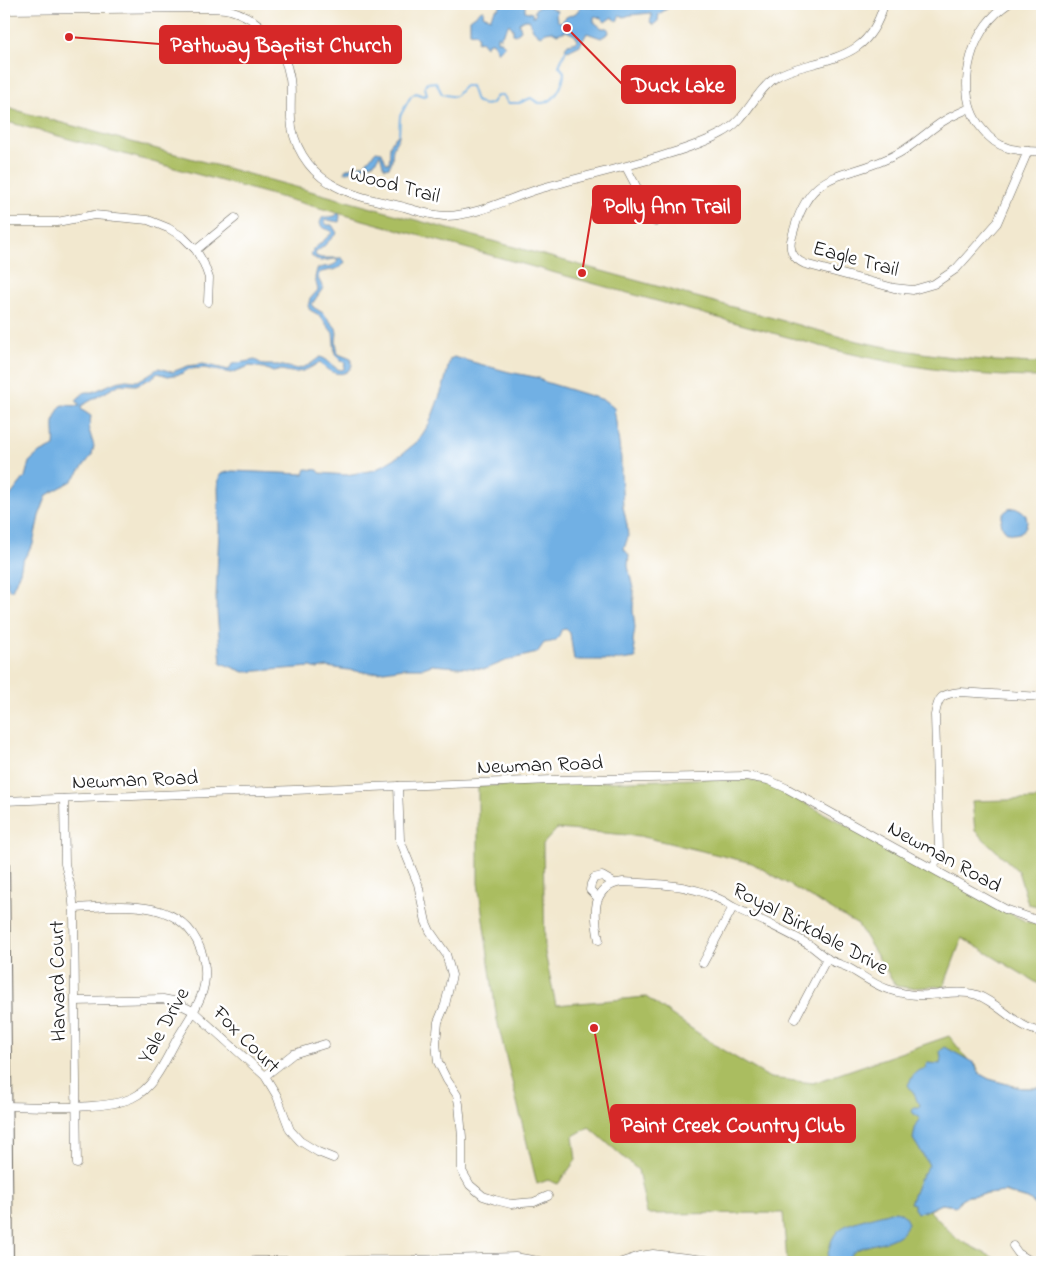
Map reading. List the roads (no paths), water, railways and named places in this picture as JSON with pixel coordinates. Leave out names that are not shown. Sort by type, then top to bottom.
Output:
[{"type":"street","name":"Wood Trail","points":[[4,10],[162,6],[231,10],[257,23],[279,47],[290,78],[292,131],[300,151],[311,168],[329,183],[354,194],[426,213],[449,216],[478,210],[538,189],[626,167],[692,147],[719,135],[735,126],[764,87],[777,76],[791,70],[849,54],[861,46],[880,19],[884,4]]},
{"type":"street","points":[[1008,4],[994,15],[984,27],[967,73],[966,96],[972,116],[995,142],[1008,148],[1042,152]]},
{"type":"street","name":"Eagle Trail","points":[[970,108],[944,120],[898,154],[871,166],[838,175],[819,186],[805,201],[796,220],[790,242],[790,248],[795,258],[805,264],[894,288],[913,290],[943,280],[956,269],[997,223],[1028,151]]},
{"type":"street","points":[[626,167],[655,222]]},
{"type":"street","points":[[4,222],[57,222],[94,215],[148,220],[168,228],[183,237],[196,250],[209,278],[208,302]]},
{"type":"street","points":[[196,250],[235,218]]},
{"type":"street","points":[[933,868],[939,851],[935,715],[938,701],[942,696],[960,692],[1042,697]]},
{"type":"street","name":"Newman Road","points":[[4,801],[398,786],[746,776],[768,780],[786,788],[1006,908],[1042,922]]},
{"type":"street","points":[[398,786],[400,840],[418,884],[426,922],[446,954],[452,975],[445,1005],[438,1022],[436,1043],[438,1062],[457,1095],[459,1104],[462,1137],[462,1171],[470,1186],[483,1196],[495,1200],[511,1204],[534,1202],[548,1196]]},
{"type":"street","name":"Harvard Court","points":[[64,799],[65,864],[74,908],[77,1164]]},
{"type":"street","points":[[4,858],[8,1262]]},
{"type":"street","name":"Royal Birkdale Drive","points":[[599,940],[596,914],[598,898],[590,890],[594,878],[602,876],[614,883],[646,883],[684,887],[713,895],[812,947],[827,958],[888,989],[920,995],[950,992],[970,993],[996,1006],[1015,1021],[1034,1031],[1042,1032]]},
{"type":"street","points":[[598,898],[607,887],[614,883]]},
{"type":"street","name":"Yale Drive","points":[[5,1106],[76,1106],[114,1103],[132,1098],[153,1080],[201,996],[206,977],[203,956],[198,941],[185,924],[163,910],[143,906],[74,908]]},
{"type":"street","points":[[703,963],[733,907]]},
{"type":"street","points":[[795,1019],[827,958]]},
{"type":"street","name":"Fox Court","points":[[75,1001],[162,999],[173,1001],[193,1011],[264,1076],[277,1096],[290,1130],[300,1141],[332,1158]]},
{"type":"street","points":[[264,1076],[293,1054],[325,1044]]},
{"type":"street","points":[[1013,1246],[1018,1253],[1032,1262]]},
{"type":"street","points":[[622,1262],[652,1254],[722,1262]]},
{"type":"street","points":[[248,1262],[255,1260],[484,1260],[515,1257],[544,1262]]},
{"type":"water","points":[[500,4],[525,4],[525,11],[532,13],[533,17],[536,14],[534,11],[537,7],[548,6],[557,11],[556,16],[558,21],[561,22],[566,17],[576,13],[582,5],[594,8],[604,5],[607,7],[614,4],[674,4],[659,14],[658,21],[653,25],[650,22],[652,16],[650,13],[624,17],[620,15],[617,21],[612,17],[605,22],[595,16],[594,22],[602,28],[608,28],[609,33],[601,38],[587,33],[580,45],[568,51],[565,48],[568,44],[576,42],[575,35],[566,31],[557,34],[552,31],[540,36],[533,30],[529,20],[523,20],[519,23],[521,30],[515,35],[509,24],[500,38],[497,36],[497,41],[501,41],[505,45],[498,53],[493,42],[489,42],[486,47],[481,41],[477,42],[478,36],[470,32],[470,19],[482,10],[484,10],[483,15],[490,18],[495,10],[500,7]]},
{"type":"water","points":[[399,134],[389,167],[385,168],[380,154],[374,163],[345,173],[345,170],[365,164],[376,151],[382,152],[386,163],[389,163],[392,141]]},
{"type":"water","points":[[338,213],[340,216],[339,222],[324,221],[327,225],[332,225],[337,233],[315,253],[316,256],[321,258],[342,258],[345,262],[337,269],[319,273],[318,278],[323,288],[312,304],[336,328],[338,354],[351,359],[352,365],[349,370],[341,374],[332,372],[320,362],[298,372],[282,370],[273,372],[264,368],[250,366],[231,373],[204,368],[189,369],[181,374],[168,376],[158,373],[136,385],[120,384],[81,406],[82,410],[91,416],[89,430],[94,446],[92,455],[72,481],[47,495],[39,516],[33,544],[22,562],[12,590],[9,590],[8,586],[4,586],[8,583],[6,578],[5,523],[8,515],[7,500],[25,477],[29,462],[38,454],[54,446],[54,421],[62,405],[80,406],[76,400],[85,392],[93,392],[116,382],[126,380],[138,381],[159,368],[172,372],[188,366],[203,364],[229,370],[232,364],[255,360],[264,365],[278,365],[298,369],[309,365],[320,357],[338,369],[344,369],[345,363],[335,354],[333,333],[319,315],[310,310],[308,306],[310,299],[318,290],[315,278],[317,269],[331,266],[338,261],[335,259],[320,261],[311,256],[313,250],[332,233],[322,227],[320,223],[322,218],[335,216]]},
{"type":"water","points":[[454,357],[509,372],[540,378],[542,381],[604,400],[614,408],[621,458],[623,506],[628,537],[624,549],[629,555],[628,566],[634,593],[635,628],[633,641],[636,658],[621,660],[574,660],[570,633],[566,629],[561,630],[556,640],[544,643],[537,653],[508,660],[486,669],[432,665],[423,668],[404,668],[371,673],[327,667],[244,672],[221,663],[216,598],[219,529],[218,484],[220,474],[232,471],[304,474],[306,469],[318,470],[320,473],[346,475],[375,470],[402,454],[418,441],[429,424],[444,384],[450,359]]},
{"type":"water","points":[[1014,508],[1023,512],[1027,521],[1023,530],[1014,534],[1005,530],[1001,521],[1005,512]]},
{"type":"water","points":[[945,1047],[974,1063],[980,1074],[989,1079],[1021,1088],[1042,1088],[1042,1210],[1028,1199],[1005,1192],[968,1196],[961,1200],[957,1206],[941,1204],[917,1213],[914,1204],[910,1203],[919,1180],[929,1165],[913,1139],[916,1124],[920,1118],[911,1109],[919,1107],[920,1104],[908,1085],[914,1074],[919,1070],[925,1069],[928,1063],[940,1064],[940,1051]]},
{"type":"water","points":[[893,1211],[902,1214],[908,1223],[903,1232],[886,1241],[858,1249],[847,1262],[827,1262],[833,1238],[841,1228]]},
{"type":"waterway","points":[[399,134],[400,116],[411,96],[416,93],[424,96],[427,95],[426,83],[436,82],[442,94],[452,96],[456,96],[465,86],[471,86],[476,101],[484,105],[491,104],[500,95],[503,95],[508,103],[519,103],[531,98],[539,103],[551,100],[558,92],[562,82],[564,72],[559,66],[566,50]]},
{"type":"place","name":"Duck Lake","points":[[567,28]]},
{"type":"place","name":"Pathway Baptist Church","points":[[69,37]]},
{"type":"place","name":"Polly Ann Trail","points":[[582,273]]},
{"type":"place","name":"Paint Creek Country Club","points":[[594,1028]]}]
